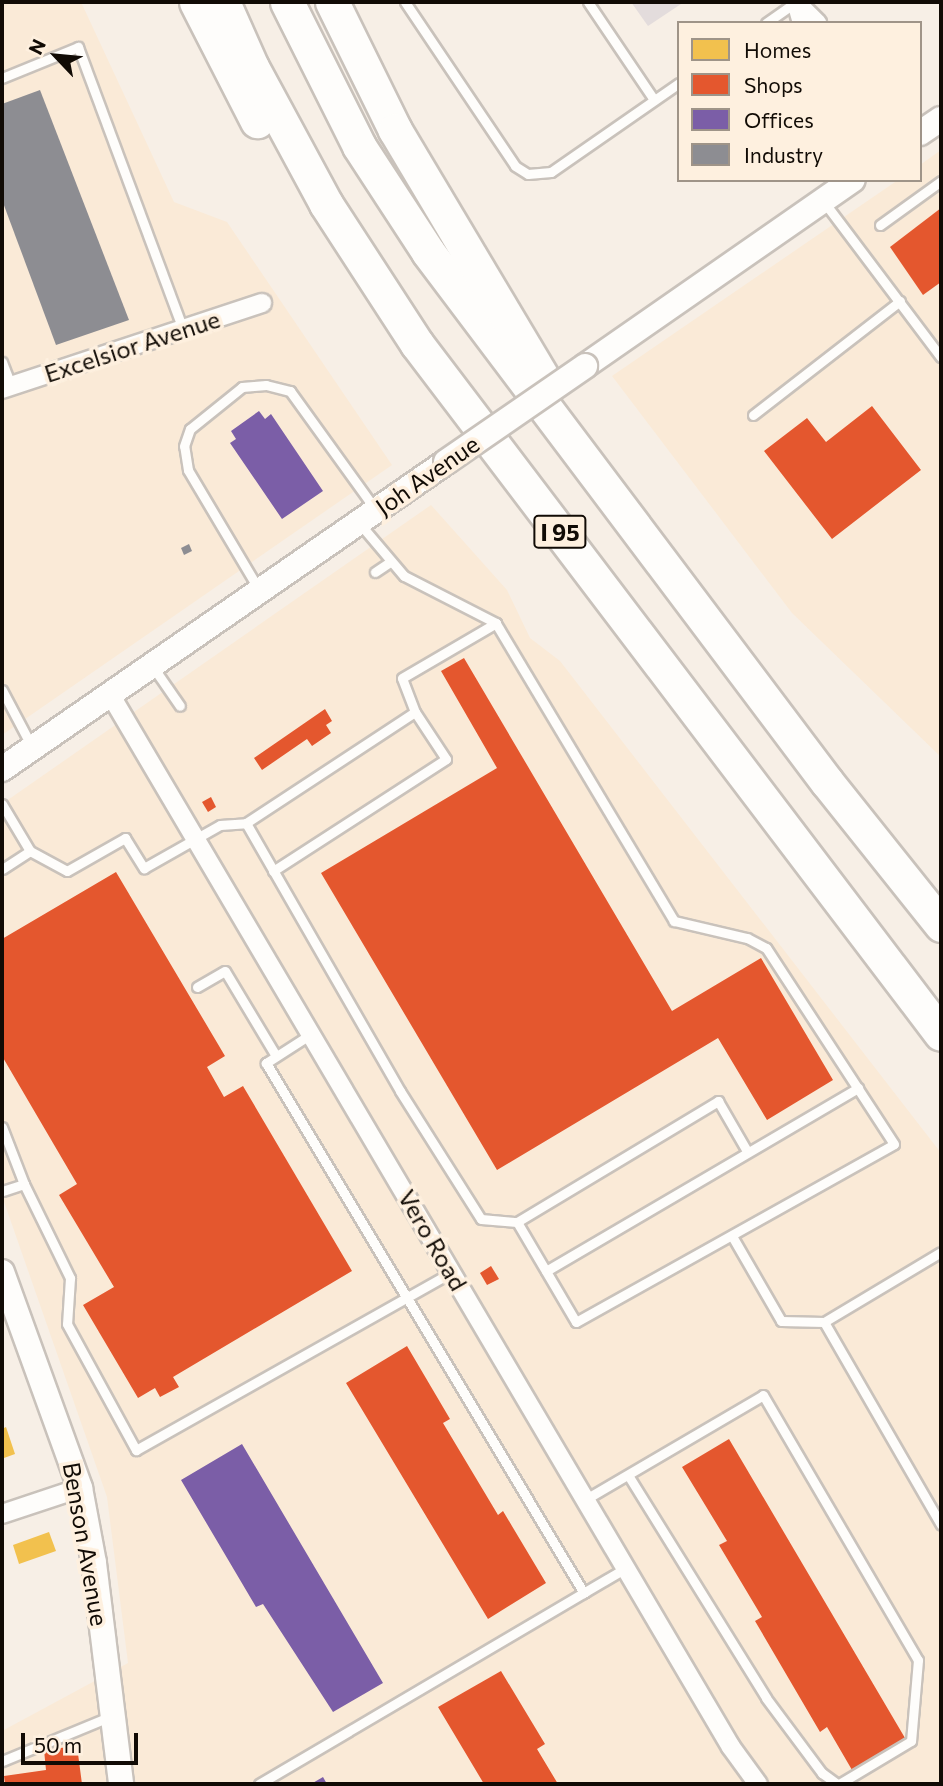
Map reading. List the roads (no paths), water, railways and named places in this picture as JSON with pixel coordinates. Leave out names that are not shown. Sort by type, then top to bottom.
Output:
[{"type":"highway","points":[[196,2],[232,78],[339,248],[406,341],[516,475]]},
{"type":"highway","name":"I 95","points":[[223,2],[278,117],[348,241],[417,344],[941,1034]]},
{"type":"highway","name":"I 95","points":[[287,2],[359,146],[400,212],[640,536],[941,925]]},
{"type":"highway","points":[[334,2],[347,35],[395,130],[640,536]]},
{"type":"street","points":[[796,2],[801,21]]},
{"type":"street","points":[[796,2],[815,21]]},
{"type":"street","points":[[922,132],[941,119]]},
{"type":"street","name":"Joh Avenue","points":[[2,769],[850,182]]},
{"type":"street","name":"Excelsior Avenue","points":[[6,387],[262,303]]},
{"type":"street","name":"Vero Road","points":[[110,694],[731,1747],[758,1784]]},
{"type":"street","name":"Benson Avenue","points":[[2,1274],[80,1488],[121,1784]]},
{"type":"street","points":[[2,1514],[80,1488]]},
{"type":"lane","points":[[405,2],[521,171],[536,175],[551,172],[677,84]]},
{"type":"lane","points":[[588,2],[654,100]]},
{"type":"lane","points":[[769,21],[796,2]]},
{"type":"lane","points":[[2,78],[78,47],[183,329]]},
{"type":"lane","points":[[880,225],[941,181]]},
{"type":"lane","points":[[823,201],[941,357]]},
{"type":"lane","points":[[753,415],[900,300]]},
{"type":"lane","points":[[2,362],[6,387]]},
{"type":"lane","points":[[260,591],[188,470],[184,446],[190,429],[242,387],[265,385],[290,391],[368,517],[390,562],[404,576],[496,623],[674,921],[747,939],[766,948],[894,1143],[576,1322],[517,1222]]},
{"type":"lane","points":[[375,572],[390,562]]},
{"type":"lane","points":[[273,872],[446,759],[415,712],[402,678],[496,623]]},
{"type":"lane","points":[[152,665],[180,706]]},
{"type":"lane","points":[[2,690],[33,748]]},
{"type":"lane","points":[[2,804],[30,851],[67,871],[125,838],[144,868],[220,825],[246,823],[415,712]]},
{"type":"lane","points":[[246,823],[400,1091],[481,1219],[517,1222],[718,1101],[747,1151]]},
{"type":"lane","points":[[2,869],[30,851]]},
{"type":"lane","points":[[197,987],[225,971],[276,1056]]},
{"type":"lane","points":[[312,1034],[266,1063],[584,1593]]},
{"type":"lane","points":[[546,1271],[858,1088]]},
{"type":"lane","points":[[2,1127],[24,1184],[70,1278],[67,1324],[136,1450],[452,1272]]},
{"type":"lane","points":[[2,1191],[24,1184]]},
{"type":"lane","points":[[732,1236],[781,1321],[824,1322],[941,1252]]},
{"type":"lane","points":[[824,1322],[941,1525]]},
{"type":"lane","points":[[586,1499],[763,1395],[918,1660],[911,1741],[838,1784],[822,1773],[766,1699],[628,1475]]},
{"type":"lane","points":[[259,1784],[626,1568]]},
{"type":"lane","points":[[2,1761],[112,1716]]}]
